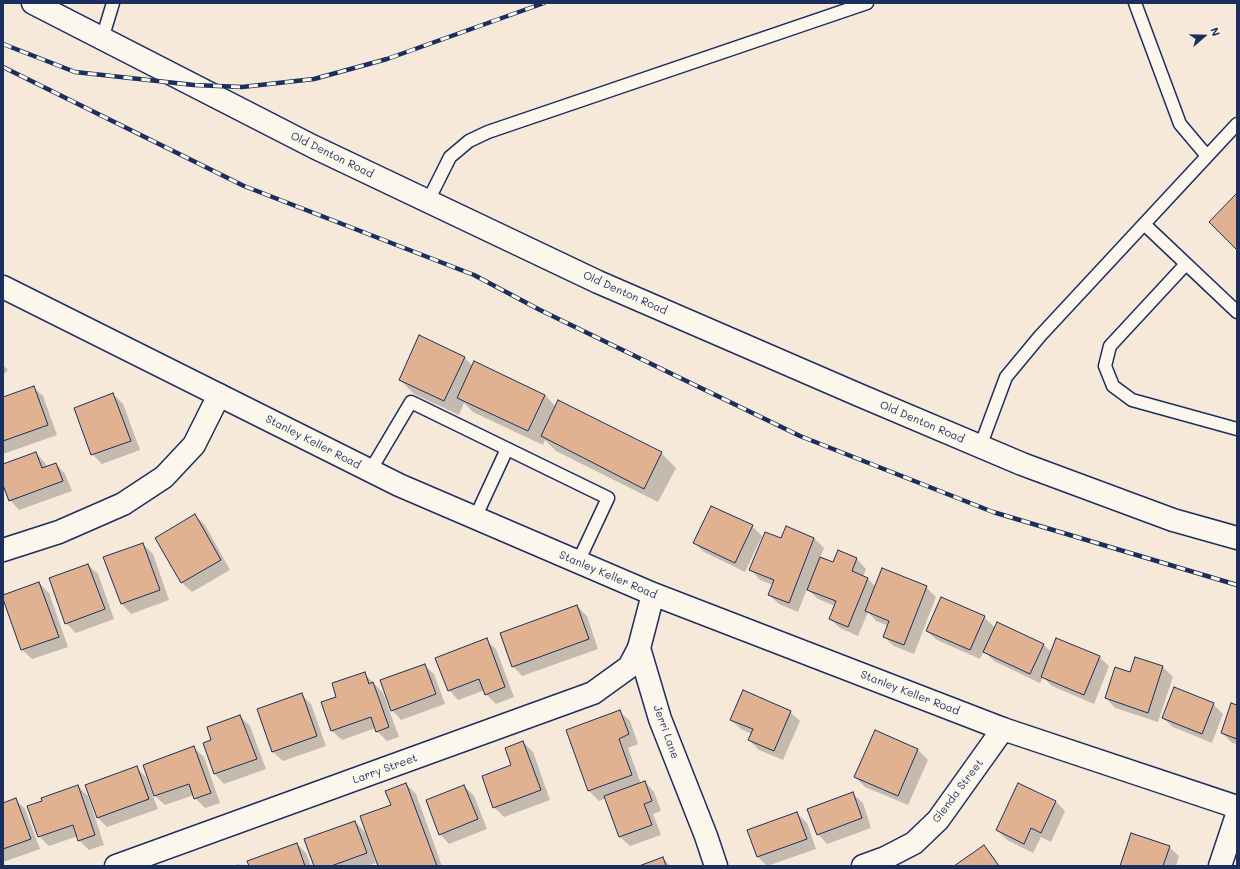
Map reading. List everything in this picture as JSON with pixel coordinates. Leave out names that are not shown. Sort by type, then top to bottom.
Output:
[{"type":"street","name":"Old Denton Road","points":[[32,3],[314,147],[598,282],[1022,464],[1173,520],[1237,538]]},
{"type":"street","name":"Stanley Keller Road","points":[[3,287],[399,485],[653,594],[1004,729],[1237,807]]},
{"type":"street","points":[[3,550],[60,532],[123,504],[164,477],[194,445],[219,396]]},
{"type":"street","points":[[639,648],[653,594]]},
{"type":"street","name":"Larry Street","points":[[116,866],[593,693],[629,667],[639,648]]},
{"type":"street","name":"Jerri Lane","points":[[639,648],[660,719],[706,836],[716,866]]},
{"type":"street","name":"Glenda Street","points":[[863,866],[885,858],[914,843],[938,820],[1004,729]]},
{"type":"street","points":[[1220,866],[1237,814]]},
{"type":"lane","points":[[102,39],[113,3]]},
{"type":"lane","points":[[428,201],[450,157],[469,141],[488,132],[867,3]]},
{"type":"lane","points":[[1135,3],[1180,124],[1208,156]]},
{"type":"lane","points":[[980,447],[1006,377],[1040,336],[1237,124]]},
{"type":"lane","points":[[1144,224],[1237,312]]},
{"type":"lane","points":[[1186,264],[1110,346],[1106,366],[1113,386],[1132,400],[1237,429]]},
{"type":"lane","points":[[370,471],[411,402],[608,498],[578,562]]},
{"type":"lane","points":[[475,518],[507,449]]},
{"type":"building","points":[[1237,193],[1237,250],[1209,222]]},
{"type":"building","points":[[419,335],[465,357],[444,401],[399,380]]},
{"type":"building","points":[[474,361],[545,395],[528,431],[457,398]]},
{"type":"building","points":[[34,386],[48,425],[3,441],[3,397]]},
{"type":"building","points":[[113,393],[131,441],[91,455],[74,408]]},
{"type":"building","points":[[558,400],[662,452],[644,489],[541,436]]},
{"type":"building","points":[[36,452],[42,468],[56,463],[63,481],[9,501],[3,485],[3,464]]},
{"type":"building","points":[[711,506],[753,525],[735,563],[693,543]]},
{"type":"building","points":[[195,514],[221,560],[181,583],[155,538]]},
{"type":"building","points":[[786,526],[814,538],[789,603],[768,595],[774,580],[749,570],[765,532],[781,538]]},
{"type":"building","points":[[143,543],[160,590],[121,604],[103,557]]},
{"type":"building","points":[[838,550],[857,558],[852,571],[868,578],[848,627],[829,619],[836,601],[807,590],[820,557],[833,562]]},
{"type":"building","points":[[88,564],[105,609],[65,624],[49,578]]},
{"type":"building","points":[[882,568],[927,586],[904,645],[883,637],[889,621],[865,611]]},
{"type":"building","points":[[39,582],[59,637],[21,650],[3,599],[3,595]]},
{"type":"building","points":[[941,597],[985,616],[970,650],[926,631]]},
{"type":"building","points":[[577,605],[589,639],[512,667],[500,633]]},
{"type":"building","points":[[997,622],[1044,644],[1030,674],[983,652]]},
{"type":"building","points":[[487,638],[505,687],[485,695],[479,679],[448,691],[435,658]]},
{"type":"building","points":[[1056,638],[1100,656],[1084,695],[1041,677]]},
{"type":"building","points":[[1135,657],[1163,666],[1148,713],[1105,698],[1115,667],[1130,672]]},
{"type":"building","points":[[425,664],[436,694],[391,711],[380,680]]},
{"type":"building","points":[[365,672],[369,684],[373,682],[389,727],[376,732],[371,717],[331,731],[321,702],[336,697],[332,683]]},
{"type":"building","points":[[1174,687],[1214,703],[1202,734],[1162,718]]},
{"type":"building","points":[[743,690],[791,711],[774,751],[748,740],[753,729],[730,720]]},
{"type":"building","points":[[302,693],[317,736],[272,752],[257,709]]},
{"type":"building","points":[[1231,703],[1237,705],[1237,739],[1221,733]]},
{"type":"building","points":[[620,710],[629,734],[619,739],[632,775],[588,791],[566,730]]},
{"type":"building","points":[[240,715],[257,759],[214,774],[203,743],[211,740],[207,727]]},
{"type":"building","points":[[875,730],[918,749],[898,796],[854,777]]},
{"type":"building","points":[[523,741],[541,790],[493,808],[482,776],[511,765],[505,748]]},
{"type":"building","points":[[194,746],[211,793],[194,799],[189,784],[154,796],[143,765]]},
{"type":"building","points":[[137,766],[149,799],[97,818],[85,785]]},
{"type":"building","points":[[645,781],[652,801],[644,804],[652,825],[619,837],[604,796]]},
{"type":"building","points":[[406,783],[437,866],[378,866],[360,816],[391,805],[385,791]]},
{"type":"building","points":[[1018,783],[1056,801],[1041,833],[1031,828],[1024,844],[996,830]]},
{"type":"building","points":[[78,785],[95,835],[78,841],[73,825],[38,837],[27,806],[42,801],[41,798]]},
{"type":"building","points":[[464,785],[478,819],[439,835],[426,800]]},
{"type":"building","points":[[853,792],[862,818],[817,835],[807,809]]},
{"type":"building","points":[[16,798],[31,839],[3,849],[3,803]]},
{"type":"building","points":[[797,812],[807,839],[757,857],[747,830]]},
{"type":"building","points":[[355,821],[367,853],[331,866],[314,866],[304,839]]},
{"type":"building","points":[[1131,833],[1170,846],[1163,866],[1120,866]]},
{"type":"building","points":[[297,843],[305,866],[249,866],[247,861]]},
{"type":"building","points":[[984,845],[999,866],[954,866]]},
{"type":"building","points":[[663,857],[666,866],[639,866]]},
{"type":"railway","points":[[3,44],[75,72],[194,85],[242,87],[314,79],[387,59],[544,3]]},
{"type":"railway","points":[[3,67],[244,186],[474,275],[540,310],[800,436],[993,512],[1237,585]]}]
